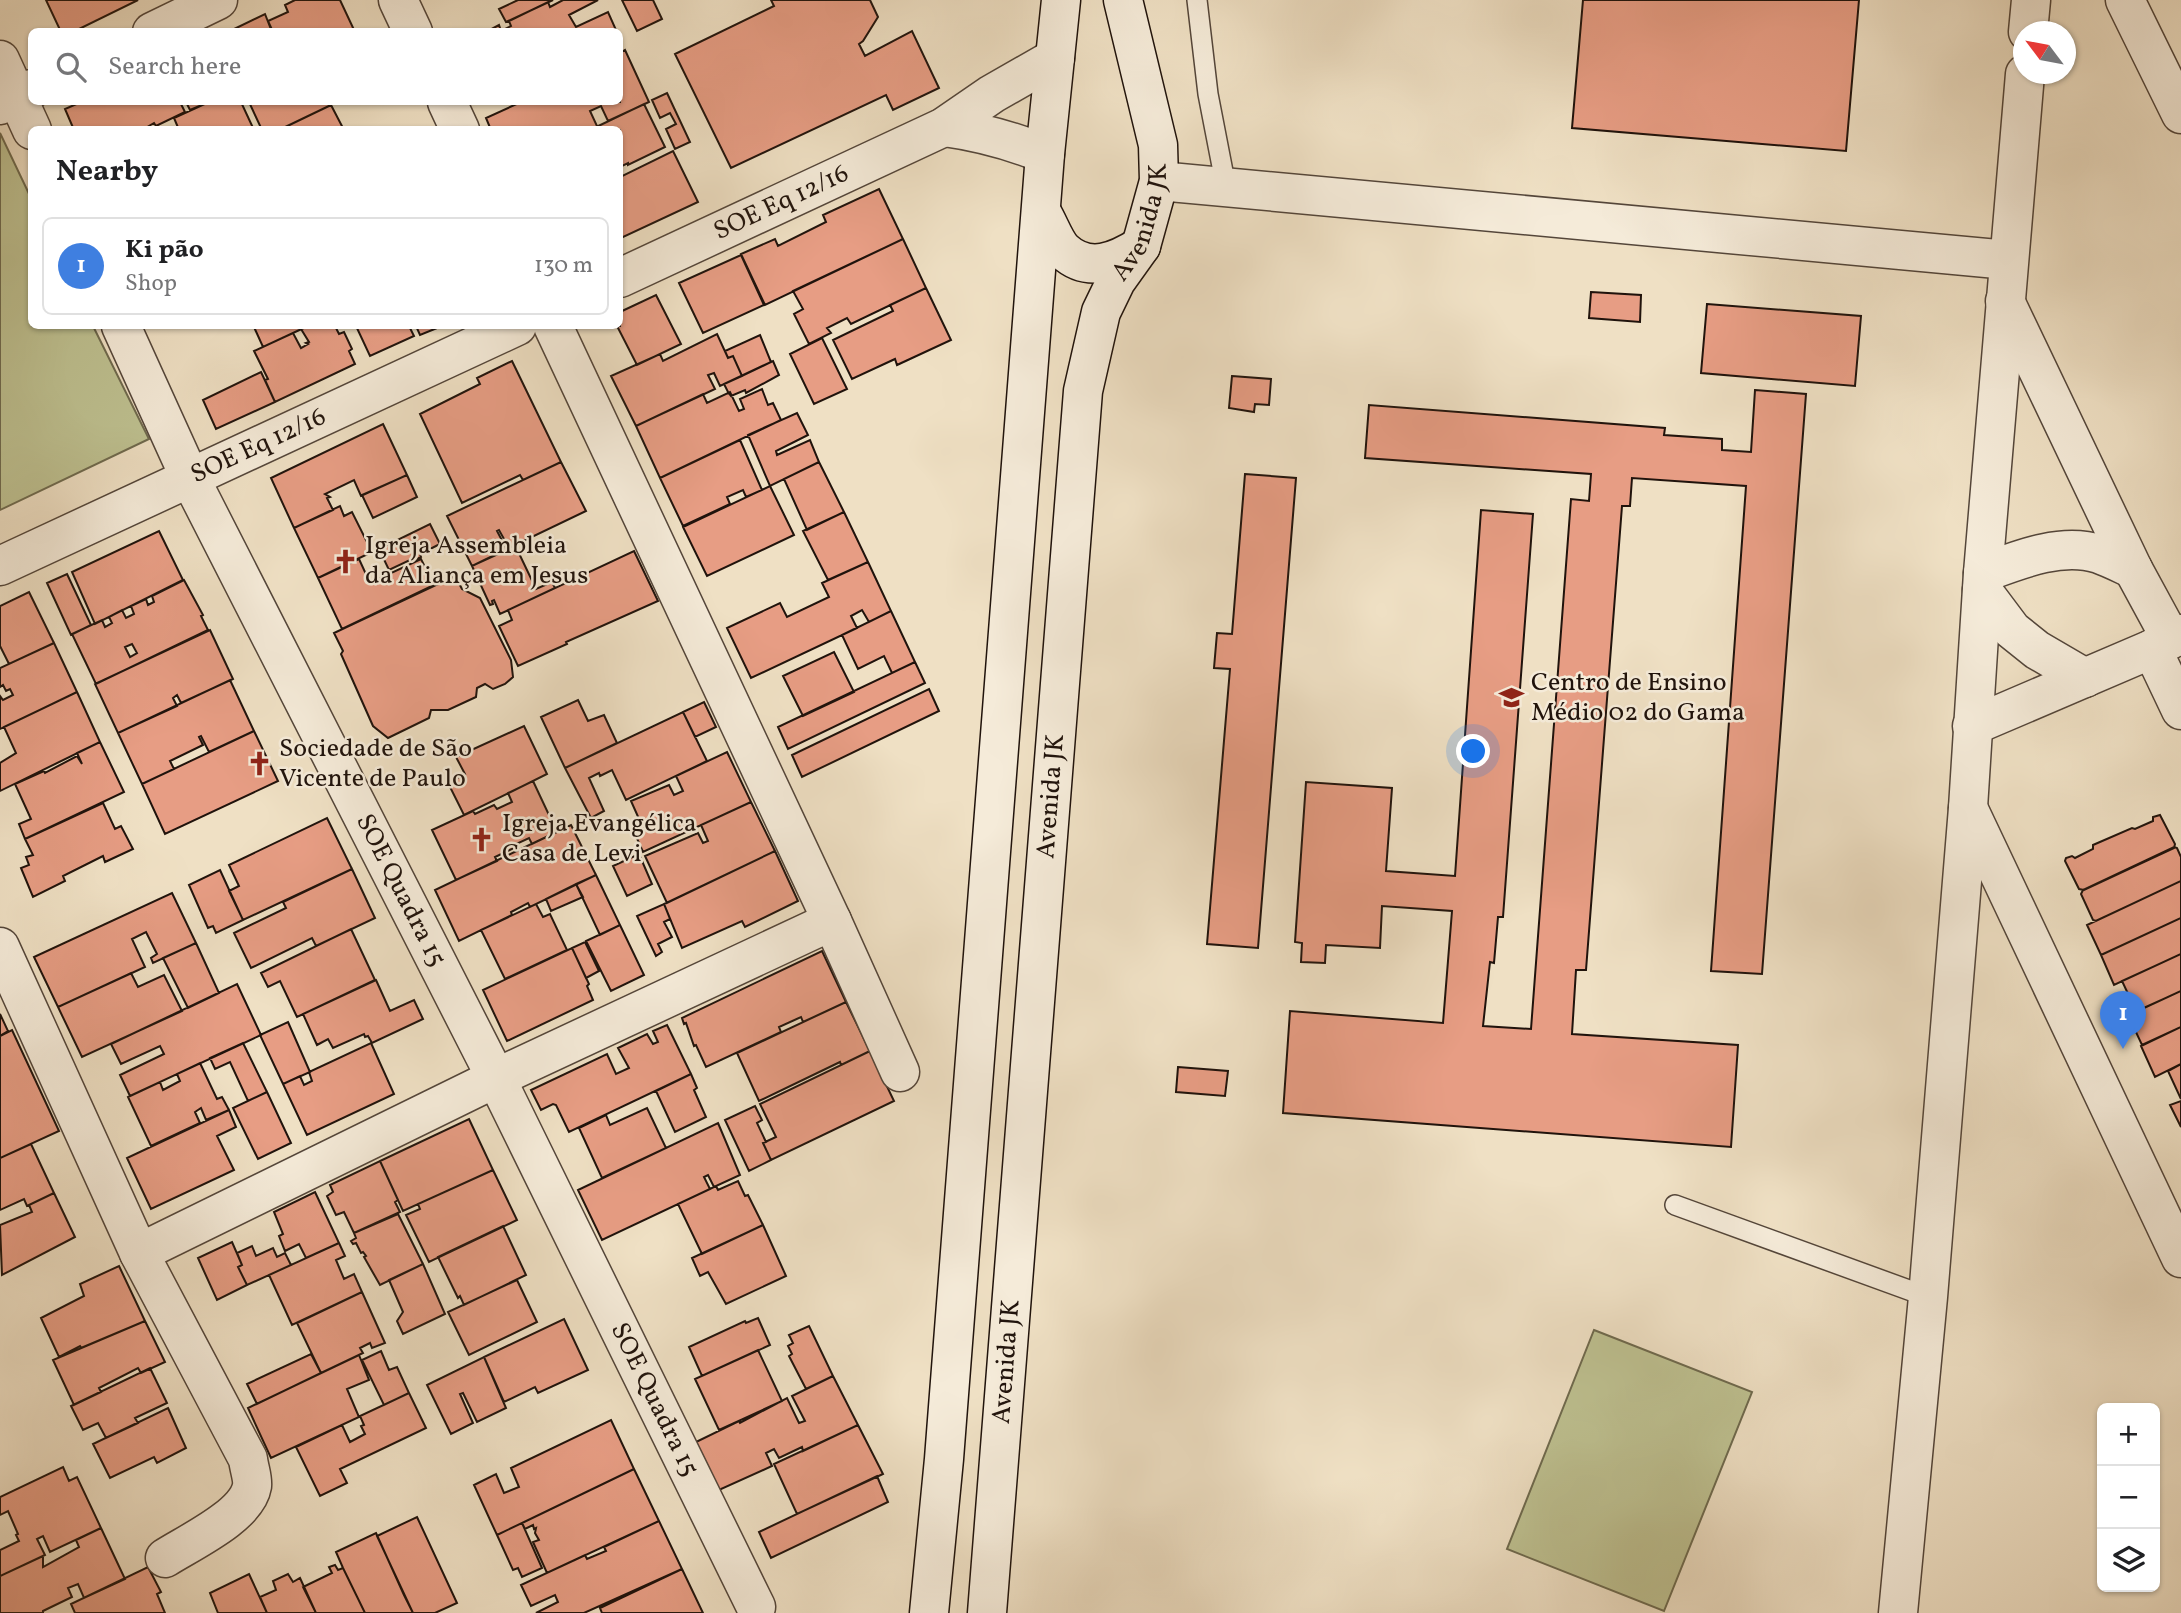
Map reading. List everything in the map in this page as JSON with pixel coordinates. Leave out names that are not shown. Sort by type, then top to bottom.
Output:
[{"type":"street","points":[[160,28],[218,0]]},
{"type":"street","points":[[398,0],[411,28]]},
{"type":"street","name":"Avenida JK","points":[[929,1613],[945,1446],[1045,154],[1060,0]]},
{"type":"street","name":"Avenida JK","points":[[987,1613],[1083,391],[1101,312],[1116,281],[1141,246],[1159,181],[1158,145],[1123,0]]},
{"type":"street","points":[[2029,21],[2031,0]]},
{"type":"street","points":[[2125,0],[2181,114]]},
{"type":"street","name":"SOE Eq 12/16","points":[[623,277],[944,127],[992,94],[1055,58]]},
{"type":"street","points":[[0,60],[20,105]]},
{"type":"street","points":[[1898,1613],[1928,1297],[1968,808],[1982,582],[2024,84]]},
{"type":"street","points":[[448,105],[458,126]]},
{"type":"street","points":[[944,127],[1007,139],[1045,154]]},
{"type":"street","points":[[1159,181],[2008,260]]},
{"type":"street","points":[[1042,212],[1063,251],[1082,262],[1100,265],[1120,259],[1141,246]]},
{"type":"street","points":[[2005,301],[2168,641],[2181,710]]},
{"type":"street","name":"SOE Quadra 15","points":[[122,329],[190,478],[496,1078],[756,1606]]},
{"type":"street","name":"SOE Eq 12/16","points":[[0,566],[511,329]]},
{"type":"street","points":[[554,329],[900,1072]]},
{"type":"street","points":[[1982,582],[2028,556],[2061,551],[2096,553],[2133,569]]},
{"type":"street","points":[[1982,582],[2012,630],[2037,650],[2085,678]]},
{"type":"street","points":[[1972,726],[2168,641]]},
{"type":"street","points":[[1968,808],[2181,1258]]},
{"type":"street","points":[[139,1253],[496,1078],[832,921]]},
{"type":"street","points":[[0,947],[139,1253],[248,1459],[252,1485],[246,1503],[232,1516],[165,1558]]},
{"type":"lane","points":[[1197,0],[1208,94],[1226,187]]},
{"type":"lane","points":[[1675,1205],[1928,1297]]},
{"type":"green space","points":[[0,133],[28,192],[28,329],[94,329],[149,439],[0,510]]},
{"type":"green space","points":[[1594,1330],[1752,1392],[1664,1611],[1507,1549]]},
{"type":"building","points":[[46,0],[138,0],[81,28],[59,28]]},
{"type":"building","points":[[295,0],[340,0],[353,28],[271,28],[268,21],[288,12],[285,5]]},
{"type":"building","points":[[518,0],[553,0],[506,22],[499,9]]},
{"type":"building","points":[[563,0],[598,0],[569,15],[576,27],[608,12],[615,28],[507,28],[511,26],[509,21],[548,2],[550,7]]},
{"type":"building","points":[[622,0],[653,0],[662,19],[637,31]]},
{"type":"building","points":[[771,0],[870,0],[878,17],[859,44],[865,56],[912,31],[939,88],[893,110],[886,95],[731,168],[675,54],[774,6]]},
{"type":"building","points":[[1583,0],[1859,0],[1846,151],[1572,128]]},
{"type":"building","points":[[265,14],[270,28],[236,28]]},
{"type":"building","points":[[625,50],[649,102],[608,121],[601,106],[590,111],[597,126],[489,126],[486,118],[514,105],[623,105]]},
{"type":"building","points":[[667,93],[690,142],[675,149],[666,129],[676,124],[670,113],[660,118],[652,100]]},
{"type":"building","points":[[644,104],[665,147],[623,166],[623,126],[598,126]]},
{"type":"building","points":[[74,105],[182,105],[185,112],[156,126],[154,123],[149,126],[72,126],[65,109]]},
{"type":"building","points":[[188,105],[202,105],[190,110]]},
{"type":"building","points":[[202,105],[242,105],[252,126],[177,126],[174,118]]},
{"type":"building","points":[[250,105],[331,105],[287,126],[260,126]]},
{"type":"building","points":[[331,105],[342,126],[287,126]]},
{"type":"building","points":[[673,151],[698,202],[623,237],[623,176]]},
{"type":"building","points":[[879,189],[903,239],[765,305],[741,254],[775,239],[778,246],[826,222],[823,215]]},
{"type":"building","points":[[903,239],[926,288],[851,324],[847,318],[827,328],[831,333],[809,344],[794,314],[803,309],[793,291]]},
{"type":"building","points":[[741,255],[764,305],[703,333],[679,283]]},
{"type":"building","points":[[926,288],[951,340],[897,365],[895,359],[852,379],[833,340],[893,311],[890,305]]},
{"type":"building","points":[[1591,292],[1641,295],[1640,322],[1589,318]]},
{"type":"building","points":[[656,295],[681,344],[637,365],[619,329],[623,329],[623,311]]},
{"type":"building","points":[[1707,304],[1861,316],[1855,386],[1701,373]]},
{"type":"building","points":[[255,329],[302,329],[263,347]]},
{"type":"building","points":[[301,329],[336,329],[339,334],[344,332],[355,364],[275,402],[265,380],[268,379],[254,351],[293,333],[301,348],[309,342]]},
{"type":"building","points":[[357,329],[410,329],[414,336],[370,356]]},
{"type":"building","points":[[417,329],[435,329],[420,335]]},
{"type":"building","points":[[717,334],[728,358],[733,356],[742,376],[720,386],[714,373],[708,375],[715,389],[636,426],[611,376],[660,354],[663,361]]},
{"type":"building","points":[[760,335],[771,362],[742,376],[733,356],[728,358],[725,351]]},
{"type":"building","points":[[822,338],[847,389],[814,404],[790,354]]},
{"type":"building","points":[[512,361],[561,462],[523,480],[520,475],[462,503],[420,414],[480,384],[477,378]]},
{"type":"building","points":[[773,361],[779,375],[746,393],[745,390],[731,396],[724,384]]},
{"type":"building","points":[[261,372],[275,402],[216,429],[203,400]]},
{"type":"building","points":[[1232,376],[1271,379],[1269,405],[1255,404],[1254,412],[1229,408]]},
{"type":"building","points":[[762,389],[768,405],[773,403],[781,420],[660,478],[636,426],[703,394],[707,403],[730,392],[739,411],[744,409],[740,399]]},
{"type":"building","points":[[1755,390],[1806,394],[1762,974],[1711,971],[1746,486],[1632,478],[1630,506],[1622,506],[1586,970],[1576,970],[1572,1034],[1738,1045],[1731,1147],[1283,1113],[1290,1011],[1443,1023],[1452,911],[1382,906],[1380,948],[1326,945],[1325,963],[1301,962],[1302,943],[1295,942],[1306,782],[1392,788],[1386,871],[1455,876],[1481,510],[1533,514],[1503,917],[1498,917],[1494,963],[1490,962],[1483,1026],[1531,1029],[1571,499],[1589,501],[1591,474],[1365,458],[1369,405],[1665,428],[1664,435],[1722,439],[1722,450],[1751,452]]},
{"type":"building","points":[[797,413],[808,435],[776,451],[777,455],[810,440],[819,462],[770,486],[748,435]]},
{"type":"building","points":[[383,424],[407,475],[361,496],[354,480],[325,494],[330,497],[327,498],[333,510],[294,528],[271,478]]},
{"type":"building","points":[[740,440],[762,490],[746,497],[743,490],[727,497],[730,504],[683,526],[660,478]]},
{"type":"building","points":[[561,462],[586,511],[509,548],[499,530],[497,531],[507,550],[472,566],[447,516]]},
{"type":"building","points":[[819,462],[844,512],[807,530],[784,479]]},
{"type":"building","points":[[1245,474],[1296,478],[1258,948],[1207,944],[1230,669],[1214,668],[1217,633],[1232,634]]},
{"type":"building","points":[[407,475],[417,497],[373,518],[362,495]]},
{"type":"building","points":[[770,486],[794,535],[707,576],[683,527]]},
{"type":"building","points":[[340,506],[344,516],[352,512],[372,552],[318,578],[294,528]]},
{"type":"building","points":[[844,512],[868,562],[828,580],[803,531]]},
{"type":"building","points":[[430,524],[440,544],[420,554],[421,557],[389,570],[379,549]]},
{"type":"building","points":[[159,531],[183,580],[95,624],[72,572]]},
{"type":"building","points":[[515,545],[536,589],[552,582],[555,588],[500,614],[494,600],[490,605],[472,566]]},
{"type":"building","points":[[634,551],[658,601],[518,666],[499,626],[512,620],[508,610]]},
{"type":"building","points":[[359,559],[370,583],[421,559],[434,585],[342,629],[318,578]]},
{"type":"building","points":[[868,562],[891,611],[869,622],[862,610],[851,616],[857,628],[751,678],[727,628],[780,603],[787,617],[829,597],[822,583]]},
{"type":"building","points":[[67,574],[91,625],[71,635],[47,583]]},
{"type":"building","points":[[455,576],[462,589],[480,598],[511,660],[513,677],[493,689],[485,684],[477,688],[476,697],[448,710],[431,710],[429,718],[388,738],[373,726],[334,633]]},
{"type":"building","points":[[184,580],[208,630],[96,684],[72,634],[102,620],[105,627],[112,623],[109,617],[122,610],[126,618],[134,614],[131,606],[146,599],[148,605],[154,602],[152,596]],"holes":[[[132,644],[137,653],[130,657],[125,647]]]},
{"type":"building","points":[[29,592],[54,643],[9,664],[0,646],[0,606]]},
{"type":"building","points":[[891,611],[915,662],[892,673],[884,656],[858,669],[842,635]]},
{"type":"building","points":[[210,630],[233,679],[181,703],[177,695],[173,698],[177,706],[118,733],[95,684]]},
{"type":"building","points":[[54,643],[77,692],[0,729],[0,696],[3,700],[13,695],[10,689],[6,691],[3,685],[0,687],[0,668]]},
{"type":"building","points":[[834,652],[854,692],[803,716],[783,676]]},
{"type":"building","points":[[915,662],[925,683],[788,749],[778,727]]},
{"type":"building","points":[[230,680],[254,731],[209,752],[201,736],[199,737],[203,745],[170,761],[174,769],[142,784],[118,733]]},
{"type":"building","points":[[929,689],[939,711],[802,777],[792,755]]},
{"type":"building","points":[[77,692],[100,742],[0,791],[0,763],[16,753],[4,727]]},
{"type":"building","points":[[578,700],[588,721],[604,715],[617,743],[565,768],[541,717]]},
{"type":"building","points":[[704,702],[716,727],[695,737],[683,712]]},
{"type":"building","points":[[683,712],[707,761],[626,800],[612,770],[600,776],[599,773],[589,778],[604,811],[591,818],[565,768]]},
{"type":"building","points":[[524,726],[547,774],[464,815],[448,783],[465,774],[456,757]]},
{"type":"building","points":[[254,731],[278,781],[165,834],[142,784]]},
{"type":"building","points":[[100,742],[124,792],[25,839],[19,824],[31,819],[15,784],[44,771],[45,773],[77,756],[82,764],[77,753]]},
{"type":"building","points":[[727,752],[751,802],[643,852],[635,834],[644,830],[631,801],[669,785],[674,795],[683,791],[676,776]]},
{"type":"building","points":[[533,781],[557,832],[532,844],[529,838],[514,845],[516,847],[495,857],[497,861],[456,880],[432,830],[473,811],[475,814],[494,805],[497,809],[512,802],[508,793]]},
{"type":"building","points":[[751,802],[775,851],[667,903],[645,856],[698,833],[703,843],[708,841],[701,825]]},
{"type":"building","points":[[103,803],[115,829],[121,826],[133,849],[105,862],[103,856],[63,876],[65,881],[33,897],[21,868],[29,865],[26,857],[33,855],[25,839]]},
{"type":"building","points":[[2160,815],[2175,844],[2174,848],[2084,890],[2079,889],[2066,858],[2075,858],[2093,849],[2093,845],[2153,821],[2153,817]]},
{"type":"building","points":[[327,818],[352,869],[243,920],[229,891],[239,886],[229,865]]},
{"type":"building","points":[[571,825],[596,875],[530,907],[528,903],[511,912],[512,915],[459,941],[435,890]]},
{"type":"building","points":[[2174,847],[2181,857],[2181,881],[2096,921],[2093,920],[2081,894],[2083,890]]},
{"type":"building","points":[[775,851],[798,901],[745,927],[742,921],[682,948],[664,904]]},
{"type":"building","points":[[639,854],[652,884],[627,896],[613,866]]},
{"type":"building","points":[[352,869],[375,918],[316,946],[312,938],[251,968],[234,933],[286,908],[283,902]]},
{"type":"building","points":[[220,870],[243,920],[216,933],[213,926],[208,928],[189,885]]},
{"type":"building","points":[[596,875],[620,925],[600,935],[576,884]]},
{"type":"building","points":[[2181,881],[2181,918],[2101,955],[2087,925]]},
{"type":"building","points":[[576,884],[583,897],[551,911],[546,899]]},
{"type":"building","points":[[172,893],[196,943],[153,963],[151,958],[157,954],[146,932],[132,939],[145,967],[58,1007],[34,957]]},
{"type":"building","points":[[536,904],[543,917],[550,914],[567,950],[505,979],[481,930]]},
{"type":"building","points":[[664,904],[670,919],[664,922],[672,937],[658,944],[662,952],[656,956],[637,916]]},
{"type":"building","points":[[2181,918],[2181,954],[2114,985],[2101,955]]},
{"type":"building","points":[[620,925],[644,975],[611,991],[586,941]]},
{"type":"building","points":[[351,929],[375,980],[297,1017],[280,981],[268,987],[261,973]]},
{"type":"building","points":[[585,942],[599,971],[586,978],[572,948]]},
{"type":"building","points":[[196,943],[219,993],[188,1008],[163,958]]},
{"type":"building","points":[[572,948],[589,984],[587,986],[593,1000],[507,1041],[483,990]]},
{"type":"building","points":[[822,951],[846,1002],[803,1022],[801,1017],[779,1027],[781,1032],[706,1067],[682,1018]]},
{"type":"building","points":[[2181,954],[2181,991],[2140,1010],[2133,996],[2130,998],[2122,981]]},
{"type":"building","points":[[131,973],[138,987],[164,975],[182,1011],[82,1057],[58,1007]]},
{"type":"building","points":[[376,980],[390,1011],[414,1000],[423,1019],[372,1043],[364,1034],[333,1048],[328,1039],[317,1045],[303,1014]]},
{"type":"building","points":[[237,984],[261,1035],[130,1096],[120,1075],[164,1054],[160,1046],[121,1064],[111,1044]]},
{"type":"building","points":[[2181,991],[2181,1027],[2142,1045],[2128,1015]]},
{"type":"building","points":[[846,1002],[870,1051],[841,1065],[840,1062],[759,1101],[737,1053]]},
{"type":"building","points":[[0,1014],[8,1031],[0,1036]]},
{"type":"building","points":[[288,1022],[310,1072],[283,1084],[260,1035]]},
{"type":"building","points":[[667,1025],[691,1074],[569,1132],[556,1105],[541,1110],[531,1090],[607,1054],[616,1074],[629,1068],[618,1048],[647,1034],[653,1044],[658,1042],[653,1031]]},
{"type":"building","points":[[2181,1027],[2181,1064],[2155,1077],[2141,1046]]},
{"type":"building","points":[[12,1030],[59,1131],[0,1158],[0,1036]]},
{"type":"building","points":[[243,1043],[267,1092],[248,1101],[230,1062],[215,1069],[210,1058]]},
{"type":"building","points":[[371,1043],[394,1094],[307,1135],[283,1084],[300,1076],[304,1085],[312,1081],[309,1072]]},
{"type":"building","points":[[870,1051],[894,1101],[771,1160],[763,1143],[776,1137],[760,1104]]},
{"type":"building","points":[[200,1063],[217,1099],[222,1097],[229,1110],[206,1120],[201,1108],[195,1112],[200,1123],[151,1146],[128,1097],[160,1082],[163,1090],[180,1081],[177,1074]]},
{"type":"building","points":[[2181,1064],[2181,1099],[2168,1071]]},
{"type":"building","points":[[1178,1067],[1228,1071],[1225,1096],[1176,1092]]},
{"type":"building","points":[[691,1074],[697,1088],[694,1090],[706,1117],[675,1132],[656,1091]]},
{"type":"building","points":[[267,1092],[291,1143],[258,1159],[233,1108]]},
{"type":"building","points":[[2181,1101],[2181,1127],[2170,1105]]},
{"type":"building","points":[[755,1106],[762,1120],[757,1123],[771,1160],[749,1171],[725,1120]]},
{"type":"building","points":[[647,1108],[666,1148],[602,1178],[579,1128],[606,1115],[610,1125]]},
{"type":"building","points":[[229,1110],[236,1127],[217,1136],[234,1170],[151,1209],[127,1158]]},
{"type":"building","points":[[469,1119],[493,1170],[403,1211],[380,1161]]},
{"type":"building","points":[[718,1123],[740,1175],[714,1187],[708,1175],[704,1177],[710,1189],[602,1240],[578,1190]]},
{"type":"building","points":[[31,1144],[54,1193],[27,1206],[24,1199],[0,1210],[0,1158]]},
{"type":"building","points":[[380,1161],[398,1200],[395,1202],[400,1212],[354,1233],[344,1212],[336,1215],[327,1196],[333,1192],[330,1185]]},
{"type":"building","points":[[493,1170],[517,1220],[429,1262],[406,1215],[420,1209],[418,1204]]},
{"type":"building","points":[[738,1181],[763,1225],[702,1254],[678,1204],[716,1186],[718,1190]]},
{"type":"building","points":[[315,1192],[339,1243],[306,1258],[299,1244],[285,1251],[279,1236],[283,1234],[274,1212]]},
{"type":"building","points":[[54,1193],[75,1237],[2,1275],[0,1225],[32,1212],[29,1205]]},
{"type":"building","points":[[398,1214],[423,1264],[380,1285],[364,1257],[366,1256],[361,1253],[356,1243],[351,1241],[356,1238],[354,1233]]},
{"type":"building","points":[[763,1225],[786,1276],[726,1304],[708,1272],[700,1276],[692,1258]]},
{"type":"building","points":[[503,1226],[526,1275],[464,1305],[438,1257]]},
{"type":"building","points":[[232,1242],[242,1265],[238,1267],[247,1285],[217,1300],[198,1258]]},
{"type":"building","points":[[339,1243],[345,1256],[336,1260],[344,1279],[354,1274],[362,1292],[292,1325],[269,1275]]},
{"type":"building","points":[[252,1246],[256,1256],[273,1248],[277,1257],[285,1253],[291,1265],[247,1285],[238,1267],[242,1265],[237,1253]]},
{"type":"building","points":[[423,1264],[445,1314],[403,1334],[397,1321],[403,1312],[389,1280]]},
{"type":"building","points":[[119,1266],[145,1321],[59,1357],[41,1318],[84,1296],[80,1284]]},
{"type":"building","points":[[517,1280],[537,1322],[469,1355],[448,1312]]},
{"type":"building","points":[[362,1292],[385,1343],[372,1348],[370,1343],[360,1348],[363,1353],[321,1373],[297,1323]]},
{"type":"building","points":[[758,1318],[770,1345],[702,1376],[689,1347],[745,1321],[746,1323]]},
{"type":"building","points":[[564,1319],[588,1370],[538,1393],[535,1387],[504,1402],[484,1357]]},
{"type":"building","points":[[145,1321],[165,1362],[141,1373],[138,1368],[99,1388],[101,1392],[74,1405],[53,1360]]},
{"type":"building","points":[[809,1326],[833,1376],[806,1389],[789,1356],[792,1354],[788,1346],[793,1343],[789,1335]]},
{"type":"building","points":[[758,1350],[782,1401],[719,1430],[695,1379]]},
{"type":"building","points":[[381,1351],[389,1370],[397,1367],[409,1393],[384,1405],[362,1360]]},
{"type":"building","points":[[311,1354],[321,1373],[257,1404],[247,1384]]},
{"type":"building","points":[[359,1355],[369,1380],[347,1389],[359,1417],[271,1458],[248,1408]]},
{"type":"building","points":[[484,1357],[506,1408],[477,1422],[463,1393],[460,1394],[473,1423],[451,1434],[427,1385]]},
{"type":"building","points":[[150,1368],[167,1403],[135,1418],[138,1423],[106,1438],[98,1423],[83,1430],[71,1406]]},
{"type":"building","points":[[833,1376],[858,1425],[803,1451],[802,1447],[779,1458],[774,1449],[766,1453],[772,1466],[719,1490],[696,1442],[787,1398],[799,1423],[805,1421],[792,1396]]},
{"type":"building","points":[[409,1393],[426,1428],[340,1469],[347,1483],[320,1496],[296,1447],[342,1425],[350,1442],[365,1434],[360,1416]]},
{"type":"building","points":[[168,1408],[186,1448],[157,1463],[154,1457],[110,1478],[93,1444]]},
{"type":"building","points":[[611,1420],[634,1469],[497,1535],[474,1485],[496,1474],[504,1493],[519,1487],[511,1468]]},
{"type":"building","points":[[858,1425],[883,1474],[797,1514],[774,1464]]},
{"type":"building","points":[[63,1467],[69,1481],[77,1477],[101,1528],[50,1552],[43,1536],[37,1539],[45,1555],[0,1576],[0,1550],[19,1541],[8,1511],[0,1515],[0,1497]]},
{"type":"building","points":[[634,1469],[659,1521],[547,1573],[533,1542],[539,1540],[535,1533],[536,1528],[534,1529],[533,1525],[525,1529],[522,1523]]},
{"type":"building","points":[[877,1476],[888,1502],[771,1558],[759,1532]]},
{"type":"building","points":[[417,1517],[457,1603],[435,1613],[413,1613],[377,1536]]},
{"type":"building","points":[[659,1521],[682,1569],[584,1613],[536,1613],[558,1602],[555,1595],[531,1606],[521,1585],[585,1555],[587,1559],[606,1551],[604,1547]]},
{"type":"building","points":[[522,1523],[542,1568],[522,1577],[518,1568],[513,1570],[497,1535]]},
{"type":"building","points":[[101,1528],[125,1579],[84,1598],[78,1584],[68,1588],[72,1597],[43,1613],[0,1613],[0,1576],[43,1556],[43,1567],[79,1547],[76,1540]]},
{"type":"building","points":[[376,1533],[413,1613],[365,1613],[343,1568],[336,1552]]},
{"type":"building","points":[[335,1565],[338,1570],[343,1568],[365,1613],[316,1613],[303,1587],[332,1573],[329,1567]]},
{"type":"building","points":[[148,1567],[161,1592],[157,1594],[165,1613],[75,1613],[71,1604]]},
{"type":"building","points":[[682,1569],[703,1613],[602,1613],[600,1608]]},
{"type":"building","points":[[249,1574],[267,1613],[218,1613],[210,1593]]},
{"type":"building","points":[[288,1574],[293,1582],[300,1578],[316,1613],[267,1613],[260,1597],[276,1590],[273,1581]]},
{"type":"place","name":"Igreja Assembleia da Aliança em Jesus","points":[[345,561]]},
{"type":"place","name":"Centro de Ensino Médio 02 do Gama","points":[[1511,698]]},
{"type":"place","name":"Sociedade de São Vicente de Paulo","points":[[259,764]]},
{"type":"place","name":"Igreja Evangélica Casa de Levi","points":[[482,839]]},
{"type":"place","name":"Ki pão","points":[[2123,1049]]}]
